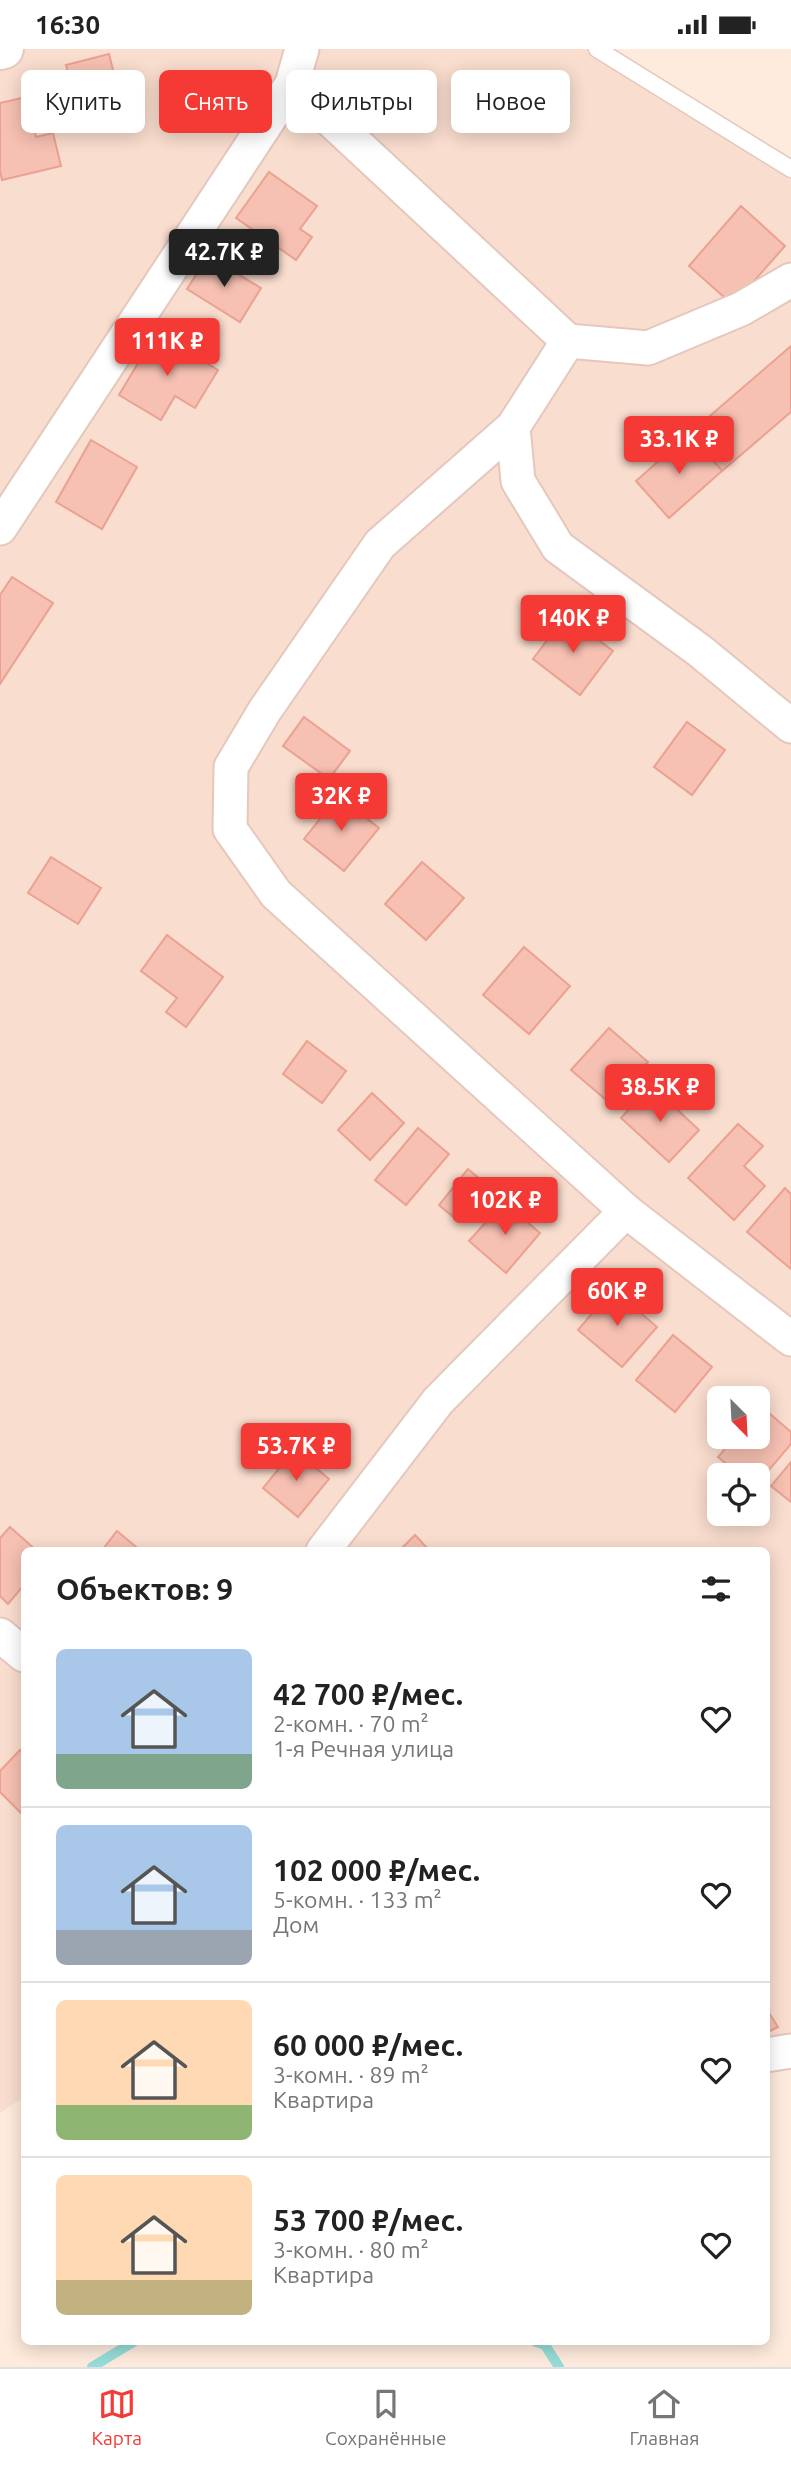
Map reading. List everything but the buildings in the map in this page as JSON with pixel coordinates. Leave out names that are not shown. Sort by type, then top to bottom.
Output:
[{"type":"street","points":[[296,70],[302,49]]},
{"type":"street","points":[[0,528],[286,92]]},
{"type":"street","points":[[345,133],[568,341],[648,348],[741,309],[791,281]]},
{"type":"street","points":[[568,341],[513,426],[380,544],[265,710],[231,767],[230,829],[276,894],[626,1211],[791,1339]]},
{"type":"street","points":[[513,426],[518,481],[558,547],[699,651],[791,726]]},
{"type":"street","points":[[326,1547],[438,1401],[626,1211]]},
{"type":"street","points":[[0,1635],[21,1652]]},
{"type":"street","points":[[770,2054],[791,2051]]},
{"type":"lane","points":[[597,49],[791,169]]},
{"type":"shaded area","points":[[0,49],[597,49],[791,169],[791,2051],[770,2054],[770,1547],[21,1547],[21,2099],[0,2113]]},
{"type":"waterway","points":[[92,2367],[128,2345]]},
{"type":"waterway","points":[[545,2345],[559,2367]]}]
